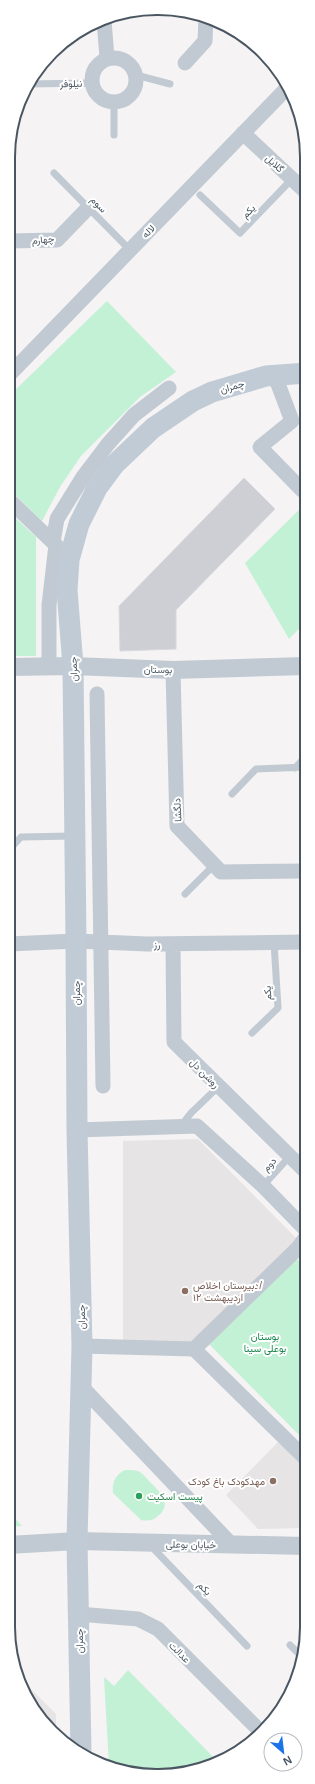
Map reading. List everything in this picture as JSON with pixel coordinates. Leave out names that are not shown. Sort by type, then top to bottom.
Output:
[{"type":"main road","name":"چمران","points":[[80,1746],[77,1541],[82,1346],[76,1130],[76,941],[73,666],[67,590],[69,560],[79,524],[97,488],[114,465],[153,428],[212,392],[231,385],[275,376],[300,374]]},
{"type":"street","points":[[185,63],[205,41],[206,24]]},
{"type":"street","points":[[104,26],[107,58]]},
{"type":"street","points":[[115,57],[122,59],[133,68],[136,75],[136,82],[131,95],[125,100],[114,102],[104,100],[98,96],[91,83],[95,68],[100,62],[107,58],[115,57]]},
{"type":"street","name":"لاله","points":[[15,369],[284,91]]},
{"type":"street","name":"گلایل","points":[[243,133],[300,183]]},
{"type":"street","name":"چهارم","points":[[15,241],[57,240],[88,208]]},
{"type":"street","points":[[275,376],[292,421],[260,448],[300,488]]},
{"type":"street","points":[[52,542],[57,519],[83,477],[108,444],[134,415],[169,388]]},
{"type":"street","points":[[15,506],[56,545],[49,605],[49,666]]},
{"type":"street","name":"بوستان","points":[[15,667],[73,666],[173,670],[300,666]]},
{"type":"street","name":"دلگشا","points":[[173,670],[177,826],[221,872],[300,871]]},
{"type":"street","points":[[97,694],[103,1086]]},
{"type":"street","name":"رز","points":[[15,944],[76,941],[172,944],[300,942]]},
{"type":"street","name":"روشن دل","points":[[172,944],[174,1042],[218,1087],[300,1166]]},
{"type":"street","points":[[76,1130],[197,1126],[263,1186],[300,1224]]},
{"type":"street","points":[[194,1348],[300,1250]]},
{"type":"street","points":[[82,1346],[194,1348],[300,1453]]},
{"type":"street","points":[[81,1386],[232,1545]]},
{"type":"street","name":"خیابان بوعلی","points":[[15,1545],[77,1541],[300,1546]]},
{"type":"street","name":"عدالت","points":[[78,1614],[138,1618],[158,1629],[257,1728]]},
{"type":"lane","points":[[136,75],[170,84]]},
{"type":"lane","name":"نیلوفر","points":[[35,84],[91,83]]},
{"type":"lane","points":[[114,102],[114,135]]},
{"type":"lane","name":"سوم","points":[[54,173],[130,250]]},
{"type":"lane","name":"یکم","points":[[200,195],[240,234],[300,185]]},
{"type":"lane","points":[[296,768],[300,763]]},
{"type":"lane","points":[[232,794],[256,769],[300,768]]},
{"type":"lane","points":[[15,844],[21,838],[74,836]]},
{"type":"lane","points":[[185,894],[214,865]]},
{"type":"lane","name":"یکم","points":[[252,1033],[278,1008],[274,942]]},
{"type":"lane","points":[[181,1126],[191,1113],[218,1087]]},
{"type":"lane","name":"دوم","points":[[263,1186],[290,1156]]},
{"type":"lane","name":"یکم","points":[[148,1543],[247,1646]]},
{"type":"lane","points":[[290,1645],[297,1652]]},
{"type":"shaded area","name":"دبیرستان اخلاص/ ۱۲ اردیبهشت","points":[[198,1139],[299,1241],[192,1344],[123,1342],[123,1141]]},
{"type":"shaded area","name":"مهدکودک باغ کودک","points":[[280,1440],[300,1460],[300,1528],[258,1529],[226,1495]]},
{"type":"shaded area","points":[[28,1686],[56,1714],[56,1726],[39,1706]]},
{"type":"green space","points":[[107,301],[176,372],[140,397],[81,456],[60,487],[42,521],[15,495],[15,390]]},
{"type":"green space","points":[[300,509],[300,628],[289,639],[245,563]]},
{"type":"green space","points":[[15,518],[36,537],[36,656],[15,656]]},
{"type":"green space","name":"بوستان بوعلی سینا","points":[[294,1256],[300,1262],[300,1436],[207,1342]]},
{"type":"green space","name":"پیست اسکیت","points":[[125,1470],[135,1470],[140,1472],[155,1487],[164,1499],[164,1508],[156,1518],[141,1520],[113,1493],[115,1479]]},
{"type":"green space","points":[[15,1518],[22,1526],[15,1526]]},
{"type":"green space","points":[[128,1670],[213,1757],[194,1764],[167,1769],[139,1768],[109,1760],[104,1677],[114,1686]]},
{"type":"building","points":[[244,478],[275,509],[176,610],[176,649],[120,651],[119,606]]},
{"type":"place","name":"دبیرستان اخلاص/ ۱۲ اردیبهشت","points":[[185,1291]]},
{"type":"place","name":"مهدکودک باغ کودک","points":[[273,1481]]},
{"type":"place","name":"پیست اسکیت","points":[[139,1496]]}]
